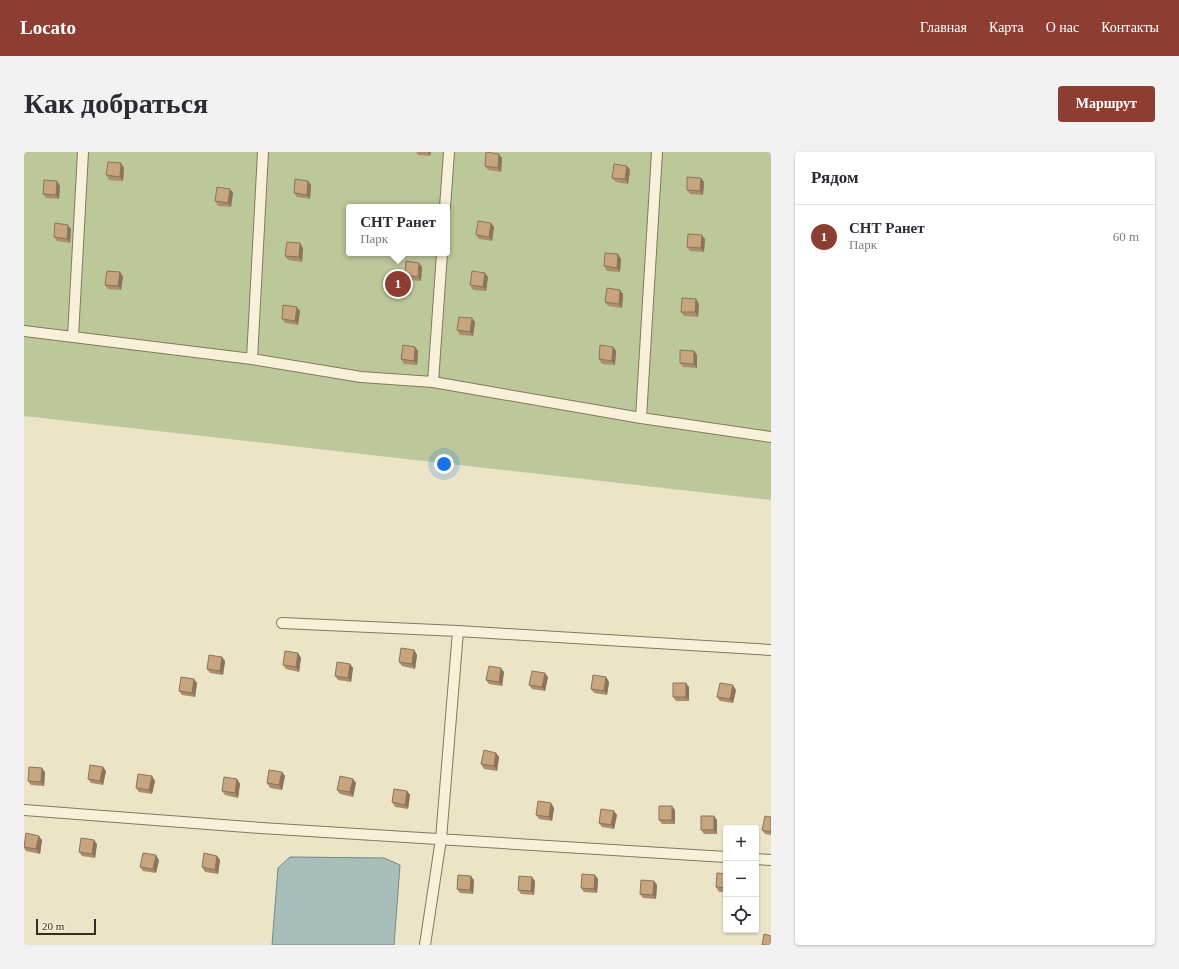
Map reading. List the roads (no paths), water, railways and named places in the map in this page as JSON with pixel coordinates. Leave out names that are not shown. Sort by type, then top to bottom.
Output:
[{"type":"lane","points":[[73,337],[83,152]]},
{"type":"lane","points":[[252,359],[263,152]]},
{"type":"lane","points":[[445,204],[449,152]]},
{"type":"lane","points":[[641,418],[657,152]]},
{"type":"lane","points":[[433,382],[442,256]]},
{"type":"lane","points":[[24,331],[252,359],[362,377],[433,382],[641,418],[771,438]]},
{"type":"lane","points":[[282,623],[458,630],[771,650]]},
{"type":"lane","points":[[426,945],[441,839],[458,630]]},
{"type":"lane","points":[[24,810],[261,828],[723,857]]},
{"type":"lane","points":[[759,859],[771,860]]},
{"type":"water","points":[[290,857],[384,858],[400,865],[394,945],[272,945],[278,868]]},
{"type":"place","name":"СНТ Ранет","points":[[398,284]]}]
